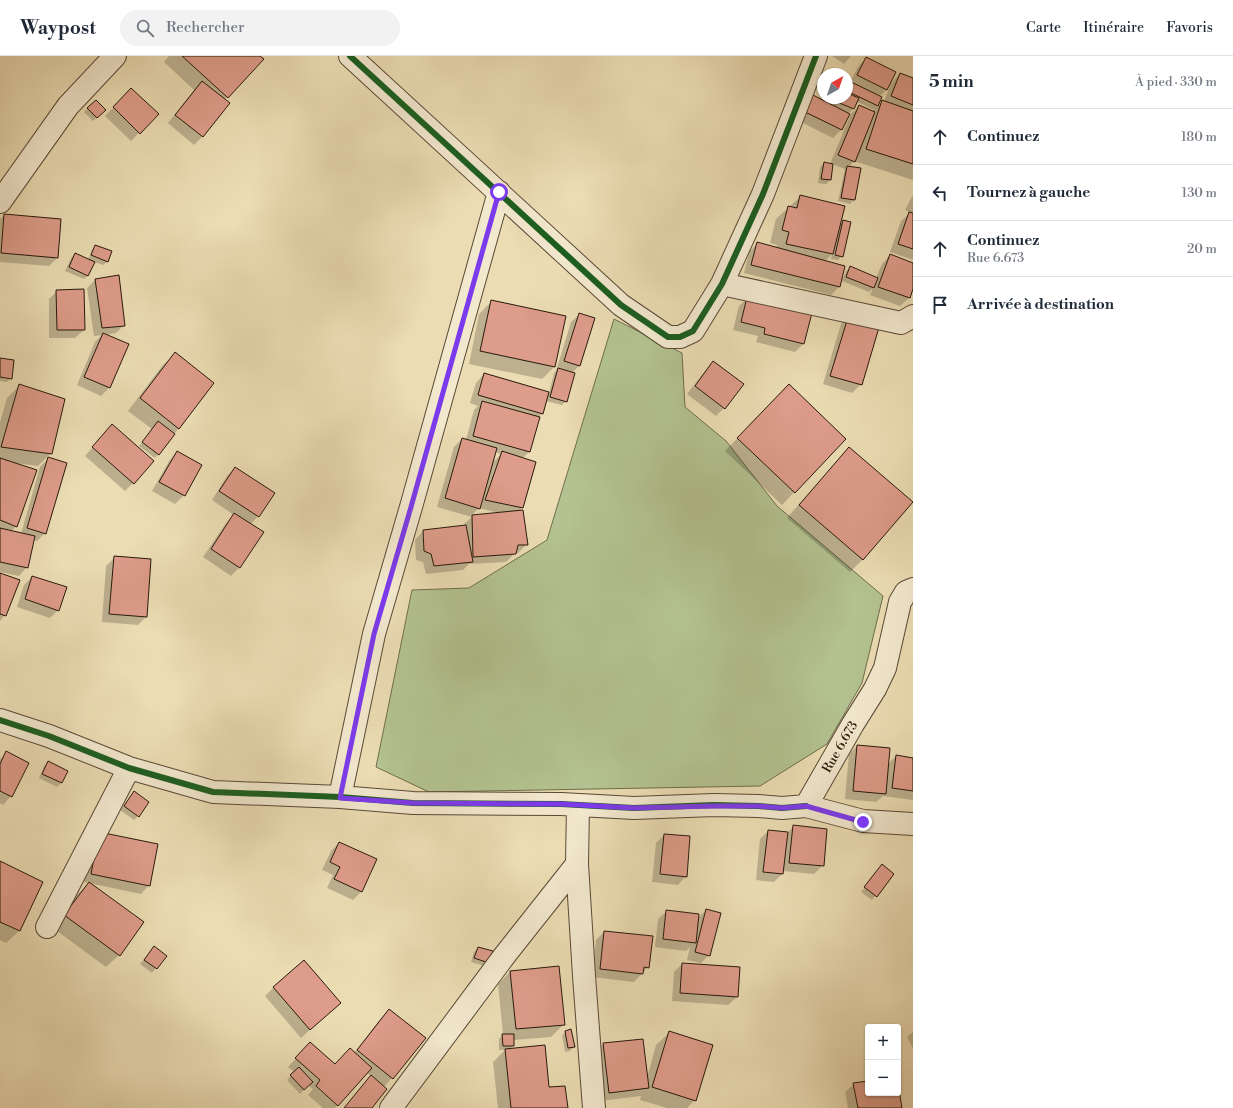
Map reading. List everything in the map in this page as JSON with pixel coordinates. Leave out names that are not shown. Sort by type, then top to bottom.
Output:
[{"type":"street","points":[[0,202],[68,106],[115,56]]},
{"type":"street","points":[[350,56],[621,305],[668,337],[680,337],[693,331],[722,284],[763,194],[816,56]]},
{"type":"street","points":[[340,798],[374,634],[499,192]]},
{"type":"street","points":[[722,284],[901,323],[913,316]]},
{"type":"street","name":"Rue 6.673","points":[[806,806],[853,724],[876,689],[885,668],[900,602],[906,592],[913,590]]},
{"type":"street","points":[[0,720],[49,736],[128,768],[213,792],[413,803],[578,805],[634,808],[758,806],[782,808],[806,806],[863,822],[913,824]]},
{"type":"street","points":[[47,927],[128,768]]},
{"type":"street","points":[[578,805],[577,864],[594,1108]]},
{"type":"street","points":[[391,1108],[505,955],[577,864]]},
{"type":"green space","points":[[614,319],[682,353],[685,407],[726,441],[777,506],[883,596],[862,683],[827,744],[760,786],[429,792],[376,767],[412,590],[469,588],[547,540]]},
{"type":"building","points":[[182,56],[260,56],[264,59],[228,98]]},
{"type":"building","points":[[866,57],[896,72],[887,90],[857,75]]},
{"type":"building","points":[[900,73],[913,78],[913,105],[891,96]]},
{"type":"building","points":[[202,81],[230,103],[203,137],[175,115]]},
{"type":"building","points":[[853,83],[882,97],[878,106],[853,94]]},
{"type":"building","points":[[131,88],[159,114],[140,134],[113,107]]},
{"type":"building","points":[[813,95],[817,97],[817,104],[831,104],[850,114],[842,130],[805,112]]},
{"type":"building","points":[[853,96],[859,98],[854,109],[842,104],[853,104]]},
{"type":"building","points":[[96,100],[106,110],[97,118],[87,108]]},
{"type":"building","points":[[882,100],[913,111],[913,164],[866,149]]},
{"type":"building","points":[[859,105],[875,112],[855,162],[838,155]]},
{"type":"building","points":[[824,162],[833,164],[831,180],[821,179]]},
{"type":"building","points":[[847,166],[861,168],[855,200],[841,198]]},
{"type":"building","points":[[800,195],[845,206],[833,254],[786,244],[789,232],[782,230],[788,206],[797,208]]},
{"type":"building","points":[[909,212],[913,213],[913,249],[898,244]]},
{"type":"building","points":[[4,214],[61,219],[58,258],[1,253]]},
{"type":"building","points":[[843,220],[851,222],[843,257],[835,255]]},
{"type":"building","points":[[757,242],[845,266],[840,287],[751,265]]},
{"type":"building","points":[[95,245],[112,251],[108,262],[91,255]]},
{"type":"building","points":[[75,253],[95,262],[88,276],[69,267]]},
{"type":"building","points":[[890,254],[913,263],[913,289],[910,298],[878,287]]},
{"type":"building","points":[[850,266],[878,278],[874,288],[846,277]]},
{"type":"building","points":[[119,275],[125,326],[102,328],[95,279]]},
{"type":"building","points":[[84,289],[85,330],[57,330],[56,290]]},
{"type":"building","points":[[747,297],[814,305],[804,344],[764,334],[765,328],[741,322]]},
{"type":"building","points":[[491,300],[566,316],[555,367],[480,351]]},
{"type":"building","points":[[579,313],[595,318],[580,366],[564,361]]},
{"type":"building","points":[[849,314],[880,324],[862,385],[830,376]]},
{"type":"building","points":[[103,333],[129,344],[110,388],[84,377]]},
{"type":"building","points":[[175,352],[214,383],[179,429],[140,398]]},
{"type":"building","points":[[0,358],[14,360],[12,379],[0,377]]},
{"type":"building","points":[[713,361],[744,384],[725,409],[695,386]]},
{"type":"building","points":[[558,368],[575,373],[567,402],[550,397]]},
{"type":"building","points":[[484,373],[549,392],[543,414],[478,395]]},
{"type":"building","points":[[19,384],[65,399],[52,454],[1,447]]},
{"type":"building","points":[[789,384],[846,439],[795,493],[737,438]]},
{"type":"building","points":[[482,401],[540,417],[530,452],[473,436]]},
{"type":"building","points":[[158,421],[175,434],[159,455],[142,442]]},
{"type":"building","points":[[112,424],[154,461],[134,484],[92,447]]},
{"type":"building","points":[[462,438],[497,448],[480,509],[445,498]]},
{"type":"building","points":[[849,447],[913,502],[863,560],[799,505]]},
{"type":"building","points":[[177,451],[202,465],[185,496],[159,482]]},
{"type":"building","points":[[502,451],[536,462],[523,508],[485,500]]},
{"type":"building","points":[[48,457],[67,463],[46,534],[27,528]]},
{"type":"building","points":[[0,458],[37,470],[17,527],[0,520]]},
{"type":"building","points":[[235,467],[275,493],[259,517],[219,491]]},
{"type":"building","points":[[523,510],[528,545],[518,545],[516,554],[473,557],[472,515]]},
{"type":"building","points":[[234,513],[264,532],[240,568],[211,549]]},
{"type":"building","points":[[466,525],[473,562],[434,566],[431,554],[424,551],[423,530]]},
{"type":"building","points":[[0,528],[35,536],[28,568],[0,562]]},
{"type":"building","points":[[114,556],[151,559],[147,617],[109,614]]},
{"type":"building","points":[[0,573],[20,580],[6,616],[0,614]]},
{"type":"building","points":[[32,576],[67,587],[59,611],[25,599]]},
{"type":"building","points":[[857,745],[890,748],[886,794],[853,791]]},
{"type":"building","points":[[6,751],[29,763],[12,797],[0,791],[0,764]]},
{"type":"building","points":[[896,755],[913,758],[913,791],[892,788]]},
{"type":"building","points":[[48,761],[68,771],[62,783],[42,774]]},
{"type":"building","points":[[134,791],[149,802],[139,817],[124,806]]},
{"type":"building","points":[[793,825],[827,829],[824,866],[789,863]]},
{"type":"building","points":[[768,830],[788,832],[783,874],[763,872]]},
{"type":"building","points":[[99,832],[158,844],[150,886],[91,874]]},
{"type":"building","points":[[664,834],[690,836],[687,877],[660,874]]},
{"type":"building","points":[[339,842],[377,859],[362,892],[334,879],[340,867],[330,862]]},
{"type":"building","points":[[0,861],[43,882],[20,931],[0,922]]},
{"type":"building","points":[[882,864],[894,874],[877,897],[864,887]]},
{"type":"building","points":[[89,882],[144,922],[120,956],[64,915]]},
{"type":"building","points":[[706,909],[721,913],[710,956],[695,952]]},
{"type":"building","points":[[666,910],[699,914],[696,943],[663,939]]},
{"type":"building","points":[[604,931],[653,936],[649,968],[644,967],[643,974],[600,969]]},
{"type":"building","points":[[154,946],[167,956],[157,969],[144,960]]},
{"type":"building","points":[[478,947],[493,951],[489,963],[474,958]]},
{"type":"building","points":[[304,960],[341,1003],[310,1030],[273,987]]},
{"type":"building","points":[[682,963],[740,967],[738,997],[680,993]]},
{"type":"building","points":[[559,966],[565,1025],[516,1029],[510,971]]},
{"type":"building","points":[[389,1009],[426,1038],[393,1079],[357,1050]]},
{"type":"building","points":[[571,1029],[575,1047],[568,1048],[565,1031]]},
{"type":"building","points":[[669,1031],[713,1045],[696,1101],[652,1087]]},
{"type":"building","points":[[502,1034],[514,1034],[514,1046],[503,1046]]},
{"type":"building","points":[[643,1039],[649,1088],[609,1093],[603,1043]]},
{"type":"building","points":[[310,1042],[335,1064],[350,1048],[372,1068],[338,1106],[316,1086],[320,1080],[295,1058]]},
{"type":"building","points":[[545,1045],[549,1087],[565,1086],[568,1108],[511,1108],[505,1049]]},
{"type":"building","points":[[299,1067],[313,1082],[304,1090],[290,1075]]},
{"type":"building","points":[[371,1075],[387,1089],[372,1108],[344,1108]]},
{"type":"building","points":[[865,1081],[865,1096],[900,1096],[902,1108],[858,1108],[853,1083]]},
{"type":"cycle path","points":[[350,56],[621,305],[668,337],[680,337],[693,331],[722,284],[763,194],[816,56]]},
{"type":"cycle path","points":[[0,720],[49,736],[129,768],[213,792],[340,797],[413,803],[561,804],[634,808],[714,805],[782,808],[806,806]]},
{"type":"route","points":[[499,192],[374,634],[340,798],[413,803],[561,804],[634,808],[714,806],[758,806],[782,808],[806,806],[863,822]]}]
